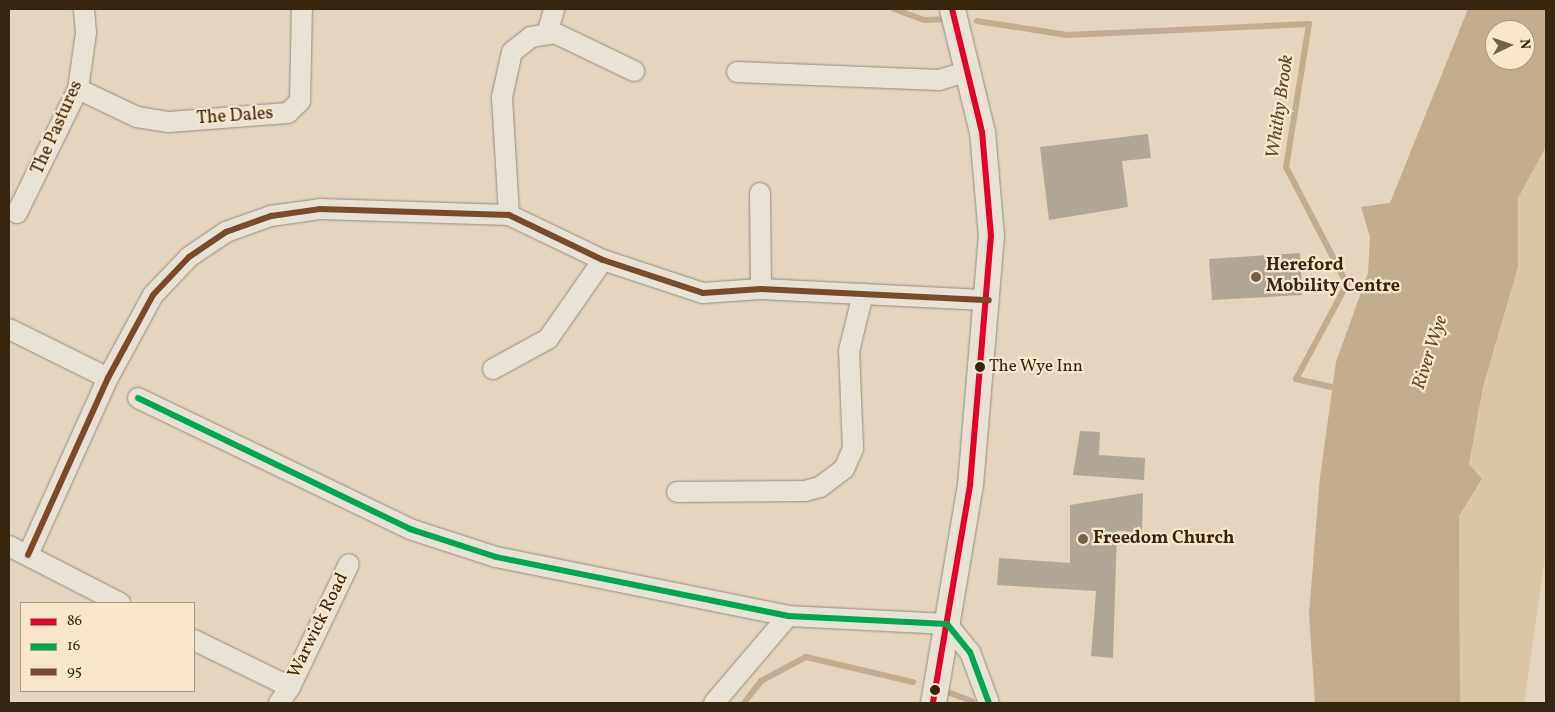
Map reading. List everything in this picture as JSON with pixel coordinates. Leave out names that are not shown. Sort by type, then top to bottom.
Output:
[{"type":"street","name":"The Pastures","points":[[17,213],[78,89],[86,33],[84,9]]},
{"type":"street","name":"The Dales","points":[[78,89],[137,117],[169,122],[288,114],[300,101],[302,9]]},
{"type":"street","points":[[547,34],[554,9]]},
{"type":"street","points":[[933,703],[970,485],[988,300],[987,170],[968,71],[952,9]]},
{"type":"street","points":[[509,215],[503,78],[512,52],[531,37],[547,34],[580,42],[634,71]]},
{"type":"street","points":[[737,72],[939,80],[968,71]]},
{"type":"street","points":[[760,193],[761,289]]},
{"type":"street","points":[[28,555],[108,378],[153,295],[190,257],[226,232],[271,216],[320,209],[509,215],[603,260],[702,293],[761,289],[988,300]]},
{"type":"street","points":[[493,369],[548,339],[603,260]]},
{"type":"street","points":[[678,492],[805,490],[834,480],[844,469],[853,449],[849,351],[862,294]]},
{"type":"street","points":[[9,329],[108,378]]},
{"type":"street","points":[[138,398],[410,529],[452,545],[788,616],[947,624],[970,652],[989,703]]},
{"type":"street","points":[[9,546],[118,602]]},
{"type":"street","name":"Warwick Road","points":[[195,641],[284,695],[349,564]]},
{"type":"street","points":[[714,703],[788,616]]},
{"type":"shaded area","points":[[1546,147],[1546,551],[1524,703],[1460,703],[1459,516],[1482,480],[1469,464],[1483,387],[1518,267],[1518,198]]},
{"type":"water","name":"River Wye","points":[[1468,9],[1546,9],[1546,147],[1518,198],[1518,267],[1483,387],[1469,464],[1482,479],[1459,516],[1460,703],[1315,703],[1309,614],[1320,477],[1336,362],[1368,273],[1370,237],[1361,207],[1390,203]]},
{"type":"building","points":[[1148,134],[1151,158],[1122,161],[1128,207],[1049,220],[1040,147]]},
{"type":"building","name":"Hereford Mobility Centre","points":[[1300,253],[1302,295],[1212,300],[1209,259]]},
{"type":"building","points":[[1080,431],[1100,432],[1099,455],[1145,458],[1144,480],[1073,475]]},
{"type":"building","name":"Freedom Church","points":[[1143,493],[1142,532],[1117,531],[1113,658],[1091,656],[1096,591],[997,585],[999,558],[1070,563],[1070,505]]},
{"type":"waterway","points":[[894,9],[924,20],[947,19]]},
{"type":"waterway","name":"Whithy Brook","points":[[977,21],[1067,35],[1309,24],[1286,167],[1347,284],[1296,379],[1340,389]]},
{"type":"waterway","points":[[744,703],[761,681],[806,657],[913,682]]},
{"type":"waterway","points":[[947,692],[972,701]]},
{"type":"transit line","name":"86","points":[[933,702],[970,485],[991,236],[982,132],[952,9]]},
{"type":"transit line","name":"95","points":[[28,555],[108,378],[153,295],[189,257],[226,232],[271,216],[320,209],[509,215],[603,260],[703,293],[761,289],[989,300]]},
{"type":"transit line","name":"16","points":[[138,398],[410,529],[496,557],[788,616],[947,624],[970,652],[989,703]]},
{"type":"place","name":"Hereford Mobility Centre","points":[[1256,277]]},
{"type":"place","name":"The Wye Inn","points":[[980,367]]},
{"type":"place","name":"Freedom Church","points":[[1083,539]]}]
